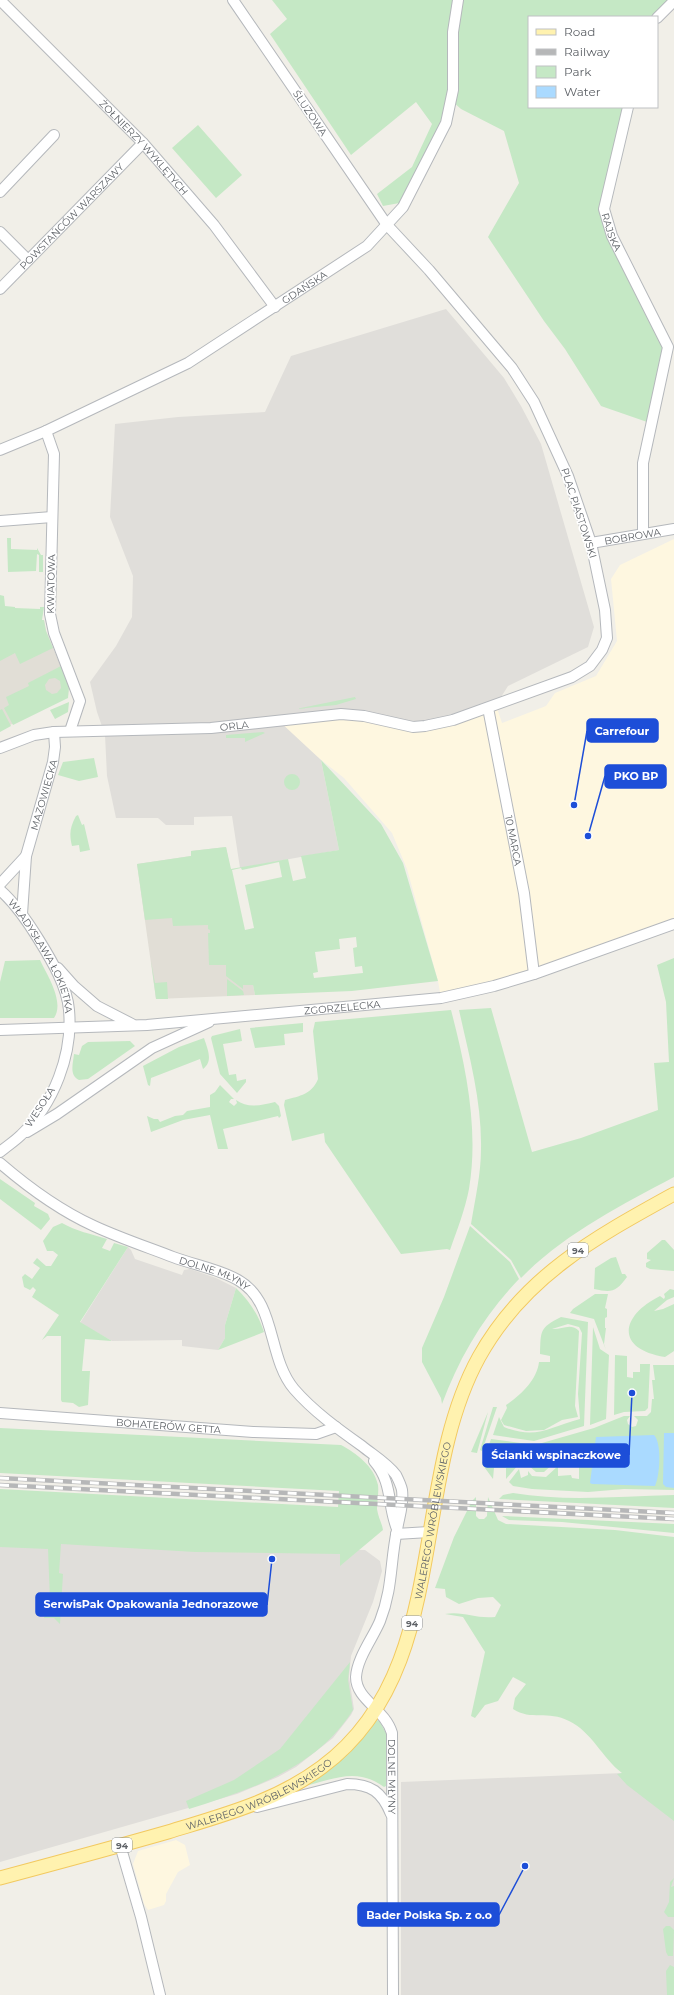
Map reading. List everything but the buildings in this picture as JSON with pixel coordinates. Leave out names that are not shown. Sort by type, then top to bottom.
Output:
[{"type":"main road","name":"WALEREGO WRÓBLEWSKIEGO","points":[[0,1878],[243,1810],[285,1791],[323,1767],[359,1732],[376,1709],[400,1662],[408,1640],[415,1612],[444,1454],[459,1401],[478,1358],[499,1326],[534,1286],[564,1260],[594,1239],[674,1194]]},
{"type":"street","name":"ŻOŁNIERZY WYKLĘTYCH","points":[[0,0],[143,143],[214,225],[275,307]]},
{"type":"street","name":"ŚLUZOWA","points":[[233,0],[387,225]]},
{"type":"street","name":"GDAŃSKA","points":[[0,450],[46,431],[188,363],[367,246],[403,207],[446,123],[453,90],[453,32],[458,0]]},
{"type":"street","points":[[658,17],[674,1]]},
{"type":"street","name":"RAJSKA","points":[[628,108],[604,209],[612,236],[671,347],[643,463],[643,533]]},
{"type":"street","points":[[0,192],[54,135]]},
{"type":"street","name":"POWSTAŃCÓW WARSZAWY","points":[[0,289],[143,143]]},
{"type":"street","name":"PLAC PIASTOWSKI","points":[[387,225],[429,270],[512,368],[534,402],[568,476],[591,543],[607,626],[607,638],[602,650],[590,666],[572,677],[488,708],[438,724],[413,727]]},
{"type":"street","points":[[0,232],[28,260]]},
{"type":"street","name":"KWIATOWA","points":[[46,431],[54,454],[51,622],[80,701],[70,731]]},
{"type":"street","points":[[0,521],[52,517]]},
{"type":"street","name":"BOBROWA","points":[[591,543],[643,533],[674,529]]},
{"type":"street","name":"10 MARCA","points":[[488,708],[524,893],[534,974]]},
{"type":"street","name":"ORLA","points":[[0,748],[34,735],[54,732],[211,728],[341,714],[364,716],[413,727]]},
{"type":"street","name":"MAZOWIECKA","points":[[22,914],[26,856],[53,762],[55,747],[54,732]]},
{"type":"street","name":"MAZOWIECKA","points":[[0,884],[26,856]]},
{"type":"street","name":"WŁADYSŁAWA ŁOKIETKA","points":[[0,890],[22,914],[52,961],[66,997],[69,1010],[68,1028]]},
{"type":"street","name":"ZGORZELECKA","points":[[0,1030],[136,1025],[441,998],[494,986],[534,974],[674,924]]},
{"type":"street","points":[[52,961],[74,986],[97,1006],[136,1025]]},
{"type":"street","points":[[22,1135],[57,1114],[148,1050],[216,1019]]},
{"type":"street","name":"WESOŁA","points":[[0,1152],[22,1135],[48,1098],[60,1076],[65,1058],[68,1028]]},
{"type":"street","name":"DOLNE MŁYNY","points":[[0,1163],[25,1185],[83,1220],[178,1258],[233,1277],[251,1289],[257,1297],[266,1316],[286,1378],[301,1396],[364,1448],[381,1469],[386,1479],[390,1490],[392,1515],[396,1532],[391,1584],[386,1603],[362,1659],[356,1677],[360,1691],[385,1717],[392,1733],[393,1995]]},
{"type":"street","name":"BOHATERÓW GETTA","points":[[0,1412],[252,1432],[316,1434],[336,1426]]},
{"type":"street","points":[[396,1532],[429,1532]]},
{"type":"street","points":[[243,1810],[289,1800],[347,1784],[361,1784],[372,1788],[381,1796],[392,1817]]},
{"type":"street","points":[[120,1845],[141,1917],[160,1995]]},
{"type":"shaded area","points":[[446,309],[504,378],[541,444],[594,627],[588,647],[508,686],[496,705],[425,726],[367,716],[279,721],[321,760],[339,850],[240,868],[232,816],[194,817],[194,825],[166,825],[158,818],[116,818],[107,776],[105,735],[97,712],[90,682],[116,646],[132,617],[133,576],[110,517],[115,424],[178,417],[265,412],[291,356]]},
{"type":"shaded area","points":[[674,539],[674,924],[608,949],[441,998],[438,981],[407,869],[392,833],[344,778],[301,744],[278,721],[496,705],[502,723],[546,706],[555,693],[596,676],[617,641],[611,579],[620,565]]},
{"type":"shaded area","points":[[44,620],[46,631],[69,686],[68,696],[0,730],[0,621],[4,633]]},
{"type":"shaded area","points":[[226,847],[255,995],[156,999],[137,864],[191,856],[191,851]]},
{"type":"shaded area","points":[[128,1247],[135,1259],[182,1275],[184,1270],[190,1269],[216,1278],[236,1288],[225,1325],[225,1338],[218,1350],[182,1346],[182,1340],[112,1341],[80,1323]]},
{"type":"shaded area","points":[[0,1541],[365,1550],[380,1561],[382,1571],[373,1602],[351,1656],[349,1677],[354,1709],[333,1738],[296,1767],[278,1777],[237,1794],[0,1862]]},
{"type":"shaded area","points":[[623,1773],[674,1818],[674,1995],[401,1995],[401,1782]]},
{"type":"shaded area","points":[[176,1840],[185,1845],[190,1865],[178,1872],[166,1894],[166,1901],[164,1905],[148,1910],[144,1904],[133,1864],[138,1851]]},
{"type":"green space","points":[[272,0],[674,0],[658,16],[528,16],[528,108],[628,108],[604,209],[668,347],[650,423],[601,406],[565,349],[544,321],[488,237],[519,183],[504,131],[461,109],[452,101],[405,202],[383,206],[377,194],[412,167],[432,124],[416,102],[351,155],[270,34],[287,19]]},
{"type":"green space","points":[[198,125],[242,175],[216,198],[172,148]]},
{"type":"green space","points":[[7,538],[11,538],[11,549],[37,550],[37,548],[41,555],[43,555],[43,572],[39,572],[39,555],[37,554],[36,571],[8,572]]},
{"type":"green space","points":[[0,595],[4,596],[5,606],[40,609],[40,607],[44,607],[42,620],[44,620],[46,631],[53,648],[20,664],[15,653],[0,661]]},
{"type":"green space","points":[[61,666],[69,686],[68,698],[13,725],[4,708],[9,705],[6,697],[29,686],[28,683]],"holes":[[[55,678],[60,681],[61,688],[57,693],[52,694],[46,690],[45,685],[49,679]]]},
{"type":"green space","points":[[355,697],[356,699],[336,705],[296,709]]},
{"type":"green space","points":[[69,702],[68,712],[55,719],[50,710]]},
{"type":"green space","points":[[2,709],[11,726],[0,732],[0,710]]},
{"type":"green space","points":[[265,733],[245,742],[245,738],[226,738],[226,735]]},
{"type":"green space","points":[[94,758],[98,777],[79,781],[58,775],[63,762]]},
{"type":"green space","points":[[321,760],[381,824],[403,863],[438,981],[352,991],[255,995],[253,985],[243,985],[243,989],[226,976],[226,965],[209,965],[208,933],[210,933],[210,930],[208,929],[208,925],[173,926],[172,918],[145,920],[137,864],[191,856],[191,851],[226,847],[231,869],[288,859],[293,881],[306,878],[301,856],[339,850]],"holes":[[[279,862],[282,877],[245,885],[254,928],[245,930],[232,870],[241,868],[242,870]],[[356,937],[357,947],[353,948],[355,967],[362,966],[363,973],[314,978],[313,973],[318,972],[315,952],[340,949],[339,939]]]},
{"type":"green space","points":[[292,774],[299,779],[300,782],[295,789],[292,790],[285,785],[284,782],[289,775]]},
{"type":"green space","points":[[78,815],[82,825],[84,824],[90,850],[80,852],[79,845],[72,846],[71,838],[72,824]]},
{"type":"green space","points":[[674,958],[674,1177],[613,1210],[574,1234],[538,1262],[521,1278],[511,1260],[471,1224],[480,1168],[481,1131],[471,1061],[459,1010],[491,1008],[532,1152],[581,1138],[658,1110],[654,1063],[669,1062],[666,1002],[657,965]]},
{"type":"green space","points":[[40,960],[54,989],[56,997],[57,1012],[54,1018],[0,1018],[0,982],[5,961]]},
{"type":"green space","points":[[151,961],[155,983],[167,982],[168,999],[156,999]]},
{"type":"green space","points":[[227,979],[243,991],[244,995],[227,996]]},
{"type":"green space","points":[[451,1010],[462,1054],[472,1121],[472,1167],[469,1189],[450,1250],[447,1249],[401,1254],[325,1142],[324,1133],[292,1141],[284,1105],[285,1100],[305,1094],[312,1088],[318,1079],[313,1031],[315,1022]]},
{"type":"green space","points":[[303,1023],[303,1032],[284,1034],[285,1045],[255,1048],[250,1028]]},
{"type":"green space","points":[[240,1029],[242,1041],[223,1044],[229,1075],[236,1074],[237,1081],[246,1079],[246,1082],[237,1093],[220,1074],[211,1038],[212,1036]]},
{"type":"green space","points":[[204,1038],[209,1058],[203,1069],[200,1059],[151,1078],[150,1086],[148,1085],[143,1066],[179,1047]]},
{"type":"green space","points":[[130,1041],[135,1046],[88,1079],[79,1080],[74,1075],[72,1069],[74,1054],[79,1055],[82,1046],[88,1042]]},
{"type":"green space","points":[[220,1085],[234,1099],[231,1099],[229,1102],[234,1106],[237,1103],[236,1100],[245,1105],[260,1105],[275,1102],[279,1106],[281,1116],[279,1118],[278,1116],[223,1129],[228,1149],[218,1149],[210,1115],[183,1120],[151,1132],[147,1116],[158,1119],[160,1122],[175,1116],[183,1115],[187,1111],[210,1107],[210,1095],[215,1092]]},
{"type":"green space","points":[[0,1179],[35,1203],[34,1206],[48,1214],[50,1219],[41,1230],[0,1199]]},
{"type":"green space","points":[[62,1223],[78,1230],[107,1239],[102,1248],[110,1251],[114,1243],[128,1247],[80,1322],[112,1341],[85,1339],[82,1371],[90,1371],[88,1405],[79,1407],[73,1403],[62,1402],[61,1400],[61,1336],[47,1336],[42,1340],[59,1315],[32,1297],[36,1290],[33,1287],[30,1290],[24,1287],[22,1277],[25,1274],[32,1279],[40,1268],[33,1263],[37,1258],[46,1266],[51,1266],[58,1255],[53,1251],[47,1251],[43,1241],[53,1227]]},
{"type":"green space","points":[[470,1226],[510,1262],[519,1279],[495,1307],[474,1338],[456,1370],[442,1404],[441,1398],[422,1362],[422,1348],[444,1297]]},
{"type":"green space","points":[[662,1240],[665,1240],[674,1250],[674,1271],[650,1269],[646,1267],[646,1263],[651,1260],[647,1259],[647,1253]]},
{"type":"green space","points":[[616,1257],[622,1274],[625,1274],[627,1277],[620,1286],[613,1290],[605,1291],[594,1289],[595,1268],[611,1258]]},
{"type":"green space","points":[[236,1288],[253,1308],[264,1332],[218,1350],[225,1338],[225,1325]]},
{"type":"green space","points":[[670,1289],[674,1290],[674,1297],[667,1300],[654,1311],[674,1304],[674,1351],[665,1357],[649,1353],[638,1347],[631,1339],[629,1331],[631,1322],[637,1313],[647,1304],[660,1296],[664,1299],[664,1294]]},
{"type":"green space","points":[[595,1294],[608,1294],[605,1308],[607,1309],[607,1317],[605,1318],[606,1328],[604,1344],[606,1350],[594,1319],[570,1313],[573,1309]]},
{"type":"green space","points":[[561,1317],[588,1322],[584,1426],[534,1441],[493,1435],[499,1417],[504,1427],[515,1431],[525,1432],[543,1431],[580,1419],[578,1394],[582,1333],[579,1327],[568,1324],[552,1329],[573,1327],[579,1331],[575,1406],[578,1417],[562,1420],[544,1430],[526,1431],[504,1425],[501,1420],[507,1408],[506,1405],[523,1392],[532,1381],[538,1369],[539,1362],[550,1362],[550,1356],[540,1354],[541,1335],[545,1327]]},
{"type":"green space","points":[[593,1327],[600,1349],[609,1355],[606,1419],[590,1425]]},
{"type":"green space","points":[[615,1355],[627,1356],[627,1377],[633,1378],[633,1372],[640,1372],[640,1364],[650,1364],[648,1408],[645,1411],[624,1412],[614,1415]]},
{"type":"green space","points":[[653,1365],[674,1365],[674,1490],[624,1489],[588,1492],[532,1489],[513,1486],[509,1482],[519,1469],[521,1478],[528,1475],[528,1471],[532,1476],[546,1477],[558,1466],[558,1476],[571,1475],[572,1478],[579,1479],[579,1463],[555,1462],[544,1472],[536,1472],[528,1465],[519,1464],[506,1479],[506,1468],[494,1468],[493,1479],[482,1464],[491,1439],[535,1445],[594,1428],[624,1416],[630,1416],[627,1420],[628,1424],[632,1427],[636,1426],[638,1420],[634,1416],[647,1416],[651,1412],[652,1399],[654,1399],[652,1380],[655,1380]]},
{"type":"green space","points":[[493,1407],[497,1407],[482,1451],[480,1450]]},
{"type":"green space","points":[[488,1412],[477,1453],[471,1452]]},
{"type":"green space","points":[[0,1428],[341,1445],[364,1461],[376,1478],[378,1485],[377,1509],[383,1530],[340,1566],[340,1554],[195,1552],[61,1544],[59,1573],[63,1574],[60,1624],[54,1618],[44,1618],[50,1600],[48,1549],[0,1547],[0,1489],[338,1507],[339,1491],[0,1473]]},
{"type":"green space","points":[[513,1493],[533,1496],[573,1498],[674,1495],[674,1508],[499,1499],[503,1495]]},
{"type":"green space","points":[[476,1497],[476,1516],[479,1519],[484,1519],[487,1516],[488,1497],[498,1520],[506,1524],[615,1530],[674,1537],[674,1821],[627,1785],[617,1774],[622,1773],[615,1767],[591,1738],[577,1726],[569,1721],[554,1716],[520,1713],[513,1709],[515,1698],[526,1684],[513,1677],[498,1701],[485,1705],[475,1718],[471,1716],[485,1652],[463,1617],[445,1614],[458,1613],[481,1617],[495,1617],[501,1605],[493,1597],[478,1598],[459,1604],[446,1597],[445,1589],[435,1588],[454,1537],[472,1501]]},
{"type":"green space","points":[[502,1516],[674,1524],[674,1533],[562,1522],[509,1520]]},
{"type":"green space","points":[[350,1662],[348,1680],[353,1710],[338,1730],[321,1747],[301,1762],[258,1785],[189,1809],[186,1801],[234,1780],[280,1749]]},
{"type":"green space","points":[[377,1720],[380,1722],[386,1733],[386,1786],[384,1787],[364,1777],[345,1776],[305,1786],[333,1767]]},
{"type":"green space","points":[[674,1878],[671,1887],[674,1886],[674,1917],[668,1917],[664,1912],[669,1902],[670,1882]]},
{"type":"green space","points":[[666,1926],[670,1926],[674,1930],[673,1956],[668,1956],[666,1952],[663,1929]]},
{"type":"green space","points":[[670,1965],[674,1967],[674,1995],[667,1995],[666,1971]]},
{"type":"water","points":[[664,1433],[674,1433],[674,1488],[666,1487],[663,1484]]},
{"type":"water","points":[[654,1435],[657,1439],[659,1452],[658,1475],[655,1486],[590,1483],[596,1437]]},
{"type":"railway","points":[[0,1478],[674,1513]]},
{"type":"railway","points":[[0,1485],[674,1519]]},
{"type":"place","name":"Carrefour","points":[[574,805]]},
{"type":"place","name":"PKO BP","points":[[588,836]]},
{"type":"place","name":"Ścianki wspinaczkowe","points":[[632,1393]]},
{"type":"place","name":"SerwisPak Opakowania Jednorazowe","points":[[272,1559]]},
{"type":"place","name":"Bader Polska Sp. z o.o","points":[[525,1866]]}]
